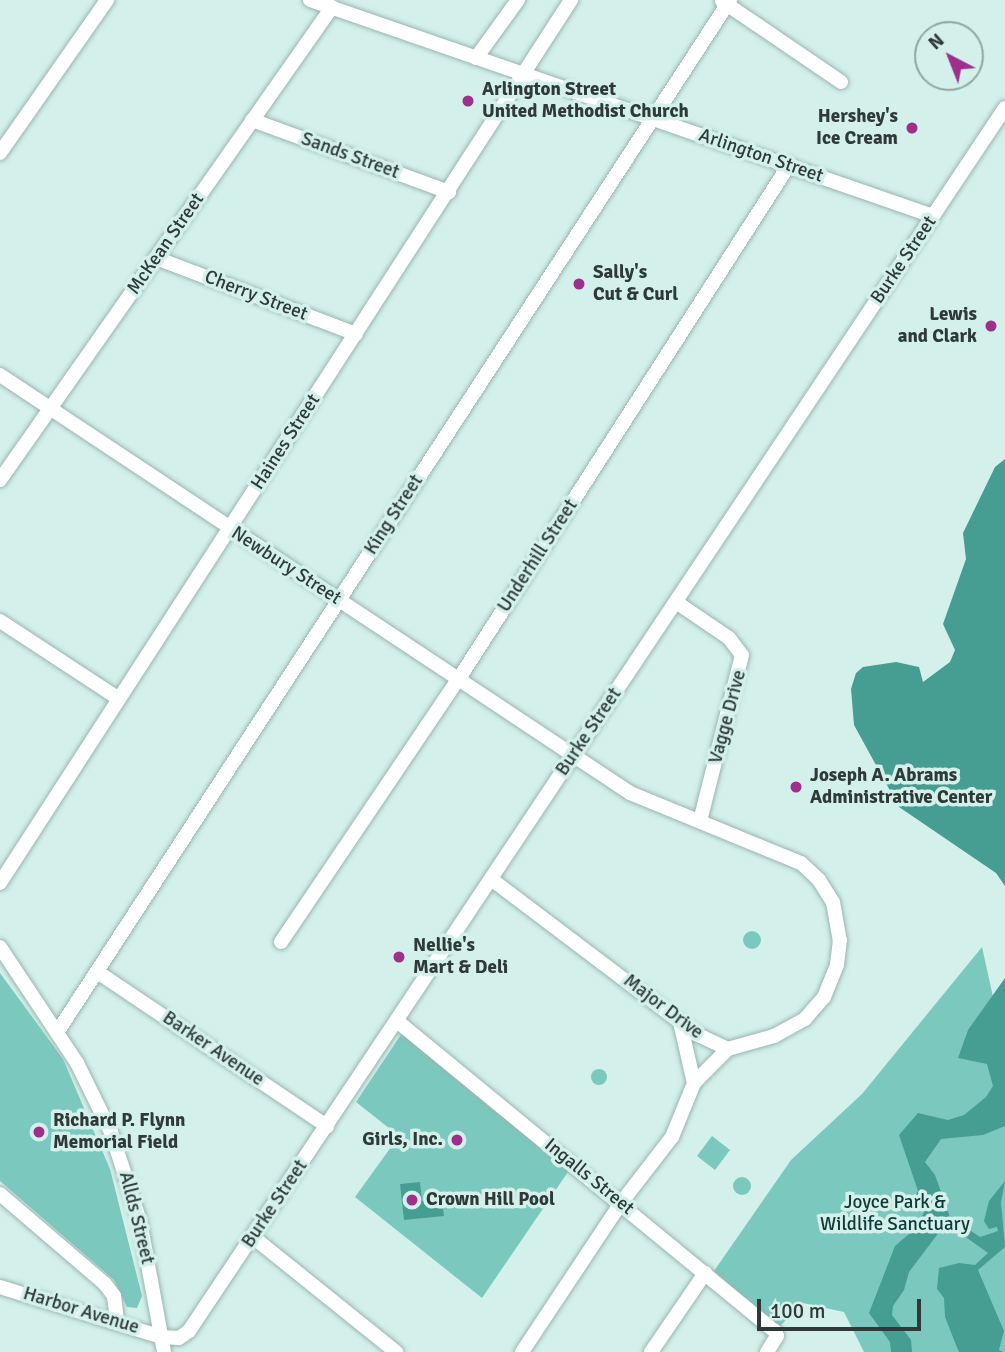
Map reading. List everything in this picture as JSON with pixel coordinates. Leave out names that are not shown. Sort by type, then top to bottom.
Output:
[{"type":"street","points":[[0,153],[107,0]]},
{"type":"street","name":"Arlington Street","points":[[310,0],[933,216]]},
{"type":"street","points":[[476,58],[518,0]]},
{"type":"street","name":"Haines Street","points":[[0,883],[571,0]]},
{"type":"street","points":[[726,1],[841,82]]},
{"type":"street","name":"King Street","points":[[58,1031],[99,973],[653,119],[726,1]]},
{"type":"street","name":"McKean Street","points":[[0,480],[332,7]]},
{"type":"street","name":"Burke Street","points":[[163,1345],[189,1331],[253,1237],[1005,108]]},
{"type":"street","name":"Sands Street","points":[[252,120],[449,192]]},
{"type":"street","name":"Underhill Street","points":[[281,942],[460,677],[789,165]]},
{"type":"street","name":"Cherry Street","points":[[156,258],[356,334]]},
{"type":"street","name":"Newbury Street","points":[[0,375],[48,411],[575,754]]},
{"type":"street","name":"Vagge Drive","points":[[676,602],[729,638],[742,655],[700,821]]},
{"type":"street","points":[[2,628],[119,699]]},
{"type":"street","points":[[522,1352],[621,1203],[681,1123],[694,1083],[728,1049],[774,1036],[814,1010],[834,975],[839,927],[827,891],[801,863],[630,793],[575,754]]},
{"type":"street","name":"Major Drive","points":[[491,879],[680,1022],[728,1049]]},
{"type":"street","name":"Allds Street","points":[[0,947],[58,1031],[90,1086],[127,1174],[163,1345]]},
{"type":"street","name":"Barker Avenue","points":[[99,973],[327,1126]]},
{"type":"street","name":"Ingalls Street","points":[[397,1021],[621,1203],[777,1336],[767,1352]]},
{"type":"street","points":[[680,1022],[694,1083]]},
{"type":"street","points":[[0,1194],[105,1284],[114,1296],[117,1321]]},
{"type":"street","points":[[253,1237],[396,1352]]},
{"type":"street","points":[[651,1352],[705,1273]]},
{"type":"street","name":"Harbor Avenue","points":[[0,1287],[117,1321],[163,1345]]},
{"type":"green space","points":[[748,931],[756,931],[761,940],[759,947],[748,949],[743,944],[743,936]]},
{"type":"green space","name":"Joyce Park & Wildlife Sanctuary","points":[[982,947],[1005,1051],[1005,1352],[864,1352],[844,1312],[803,1303],[778,1328],[714,1271],[791,1160],[862,1094]]},
{"type":"green space","points":[[0,973],[63,1059],[110,1169],[142,1296],[137,1308],[127,1307],[114,1280],[0,1181]]},
{"type":"green space","points":[[402,1033],[570,1169],[482,1298],[355,1197],[399,1136],[356,1102]]},
{"type":"green space","points":[[596,1069],[602,1069],[607,1077],[605,1083],[596,1085],[591,1080],[591,1074]]},
{"type":"green space","points":[[712,1136],[730,1150],[715,1170],[697,1156]]},
{"type":"green space","points":[[742,1177],[748,1180],[751,1186],[748,1192],[742,1195],[736,1192],[733,1186],[736,1180]]},
{"type":"shaded area","points":[[1005,459],[1005,886],[996,873],[899,807],[854,725],[851,689],[856,673],[863,667],[896,662],[919,667],[923,682],[950,662],[955,650],[943,624],[966,559],[963,533],[995,467]]},
{"type":"shaded area","points":[[1005,978],[1005,1126],[983,1135],[941,1139],[925,1162],[935,1175],[950,1217],[980,1237],[998,1231],[997,1227],[989,1229],[984,1221],[989,1201],[1005,1181],[1001,1202],[1005,1247],[978,1270],[1004,1331],[999,1350],[1003,1352],[959,1352],[945,1317],[944,1298],[937,1289],[939,1268],[959,1263],[975,1265],[988,1253],[946,1223],[909,1272],[904,1290],[893,1306],[892,1315],[911,1340],[912,1352],[891,1352],[890,1342],[869,1313],[895,1246],[917,1227],[924,1212],[914,1198],[918,1191],[899,1135],[918,1113],[948,1120],[964,1115],[986,1097],[993,1086],[987,1064],[958,1058],[968,1030]]},
{"type":"shaded area","name":"Crown Hill Pool","points":[[420,1182],[422,1201],[442,1199],[444,1216],[404,1220],[400,1184]]},
{"type":"place","name":"Arlington Street United Methodist Church","points":[[468,101]]},
{"type":"place","name":"Hershey's Ice Cream","points":[[912,128]]},
{"type":"place","name":"Sally's Cut & Curl","points":[[579,284]]},
{"type":"place","name":"Lewis and Clark","points":[[991,326]]},
{"type":"place","name":"Joseph A. Abrams Administrative Center","points":[[796,787]]},
{"type":"place","name":"Nellie's Mart & Deli","points":[[399,957]]},
{"type":"place","name":"Richard P. Flynn Memorial Field","points":[[39,1132]]},
{"type":"place","name":"Girls, Inc.","points":[[457,1140]]},
{"type":"place","name":"Crown Hill Pool","points":[[412,1200]]}]
